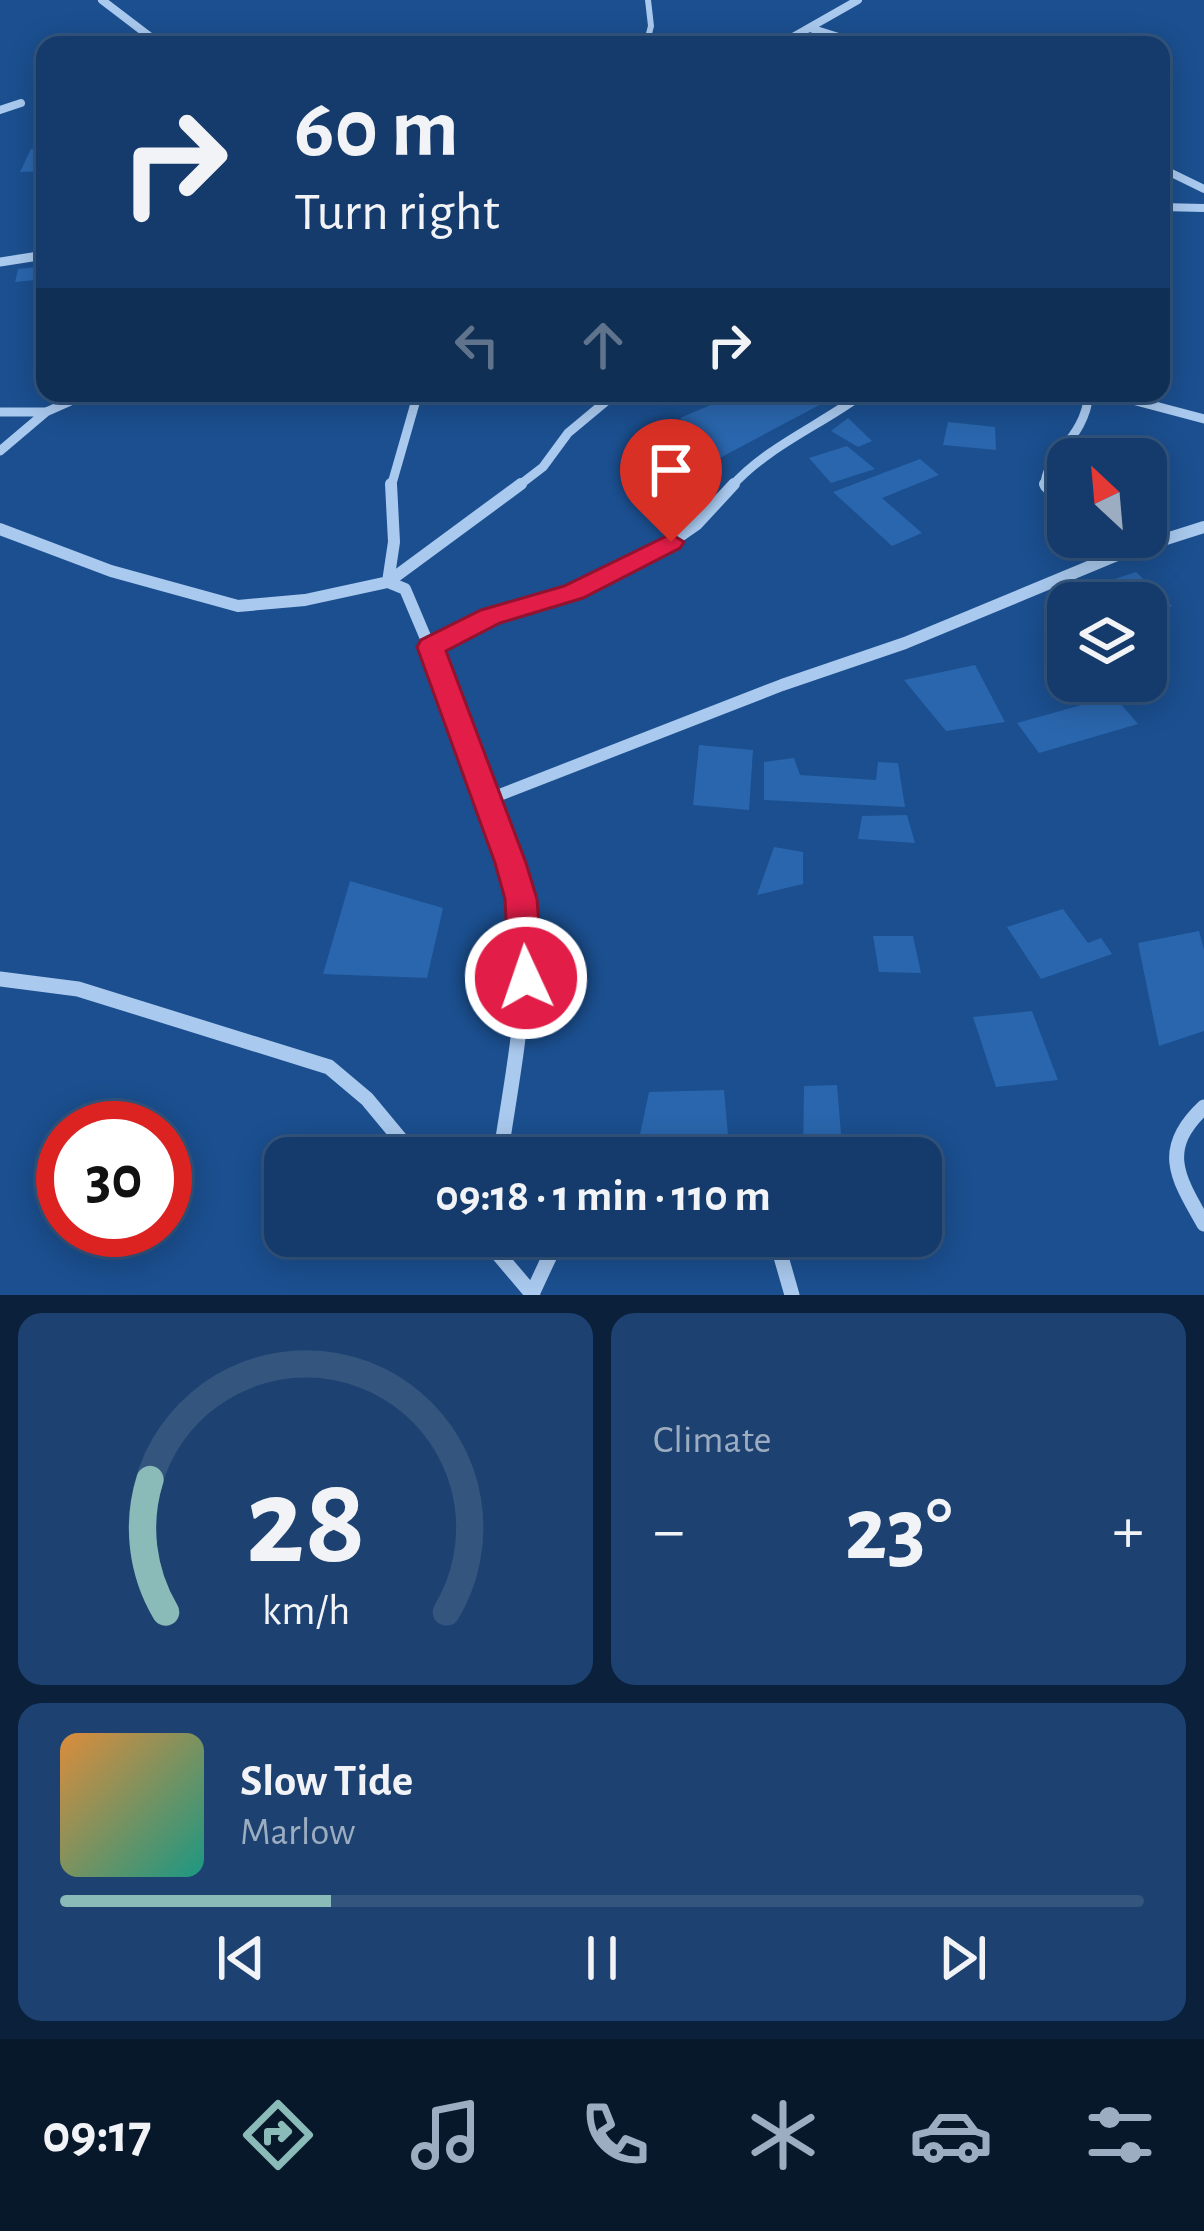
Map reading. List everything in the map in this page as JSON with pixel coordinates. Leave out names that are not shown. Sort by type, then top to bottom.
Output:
[{"type":"street","points":[[102,0],[149,36]]},
{"type":"street","points":[[798,36],[858,0]]},
{"type":"street","points":[[813,29],[835,36]]},
{"type":"street","points":[[0,110],[22,104]]},
{"type":"street","points":[[1170,173],[1204,191],[1191,208]]},
{"type":"street","points":[[1170,207],[1204,208]]},
{"type":"street","points":[[0,262],[36,256]]},
{"type":"street","points":[[0,452],[46,412],[69,402]]},
{"type":"street","points":[[388,582],[394,542],[391,483],[415,402]]},
{"type":"street","points":[[0,530],[111,571],[238,605],[305,600],[388,582],[543,467],[568,433],[605,402]]},
{"type":"street","points":[[431,647],[490,616],[573,592],[671,542],[697,524],[759,456],[815,429],[852,402]]},
{"type":"street","points":[[1074,438],[1080,431],[1087,402]]},
{"type":"street","points":[[1140,402],[1204,419]]},
{"type":"street","points":[[0,412],[46,412]]},
{"type":"street","points":[[1167,539],[1204,527]]},
{"type":"street","points":[[489,799],[782,685],[905,643],[1110,558]]},
{"type":"street","points":[[388,582],[405,589],[431,647],[521,899],[526,947],[514,1081],[504,1137]]},
{"type":"street","points":[[0,979],[78,989],[328,1067],[367,1099],[399,1137]]},
{"type":"street","points":[[1204,1107],[1188,1120],[1174,1155],[1180,1184],[1204,1224]]},
{"type":"street","points":[[504,1257],[532,1295],[549,1257]]},
{"type":"street","points":[[781,1257],[792,1295]]},
{"type":"lane","points":[[648,0],[648,36]]},
{"type":"building","points":[[31,149],[36,149],[36,171],[20,172]]},
{"type":"building","points":[[36,267],[36,280],[15,282],[18,269]]},
{"type":"building","points":[[718,402],[825,402],[718,459],[680,418]]},
{"type":"building","points":[[848,418],[872,441],[858,447],[831,431]]},
{"type":"building","points":[[948,422],[995,427],[996,450],[943,445]]},
{"type":"building","points":[[847,446],[875,469],[831,483],[809,458]]},
{"type":"building","points":[[920,459],[939,475],[882,498],[922,533],[892,546],[833,492]]},
{"type":"building","points":[[1136,572],[1147,582],[1106,582]]},
{"type":"building","points":[[975,665],[1005,722],[946,731],[904,680]]},
{"type":"building","points":[[1092,702],[1119,702],[1138,724],[1039,753],[1017,723]]},
{"type":"building","points":[[699,745],[753,750],[749,810],[693,805]]},
{"type":"building","points":[[794,758],[800,775],[876,780],[878,762],[898,763],[905,807],[764,800],[764,762]]},
{"type":"building","points":[[907,815],[915,843],[858,839],[862,816]]},
{"type":"building","points":[[774,847],[803,852],[803,884],[757,895]]},
{"type":"building","points":[[350,881],[443,908],[427,978],[323,974]]},
{"type":"building","points":[[1063,909],[1088,943],[1101,938],[1112,954],[1041,979],[1007,927]]},
{"type":"building","points":[[1199,931],[1204,950],[1204,1031],[1159,1046],[1138,943]]},
{"type":"building","points":[[873,936],[913,936],[921,973],[879,972]]},
{"type":"building","points":[[1032,1011],[1058,1080],[996,1087],[973,1017]]},
{"type":"building","points":[[837,1085],[841,1137],[803,1137],[804,1086]]},
{"type":"building","points":[[724,1090],[728,1137],[639,1137],[649,1092]]},
{"type":"route","points":[[526,978],[521,899],[431,647],[490,616],[573,592],[671,542]]}]
